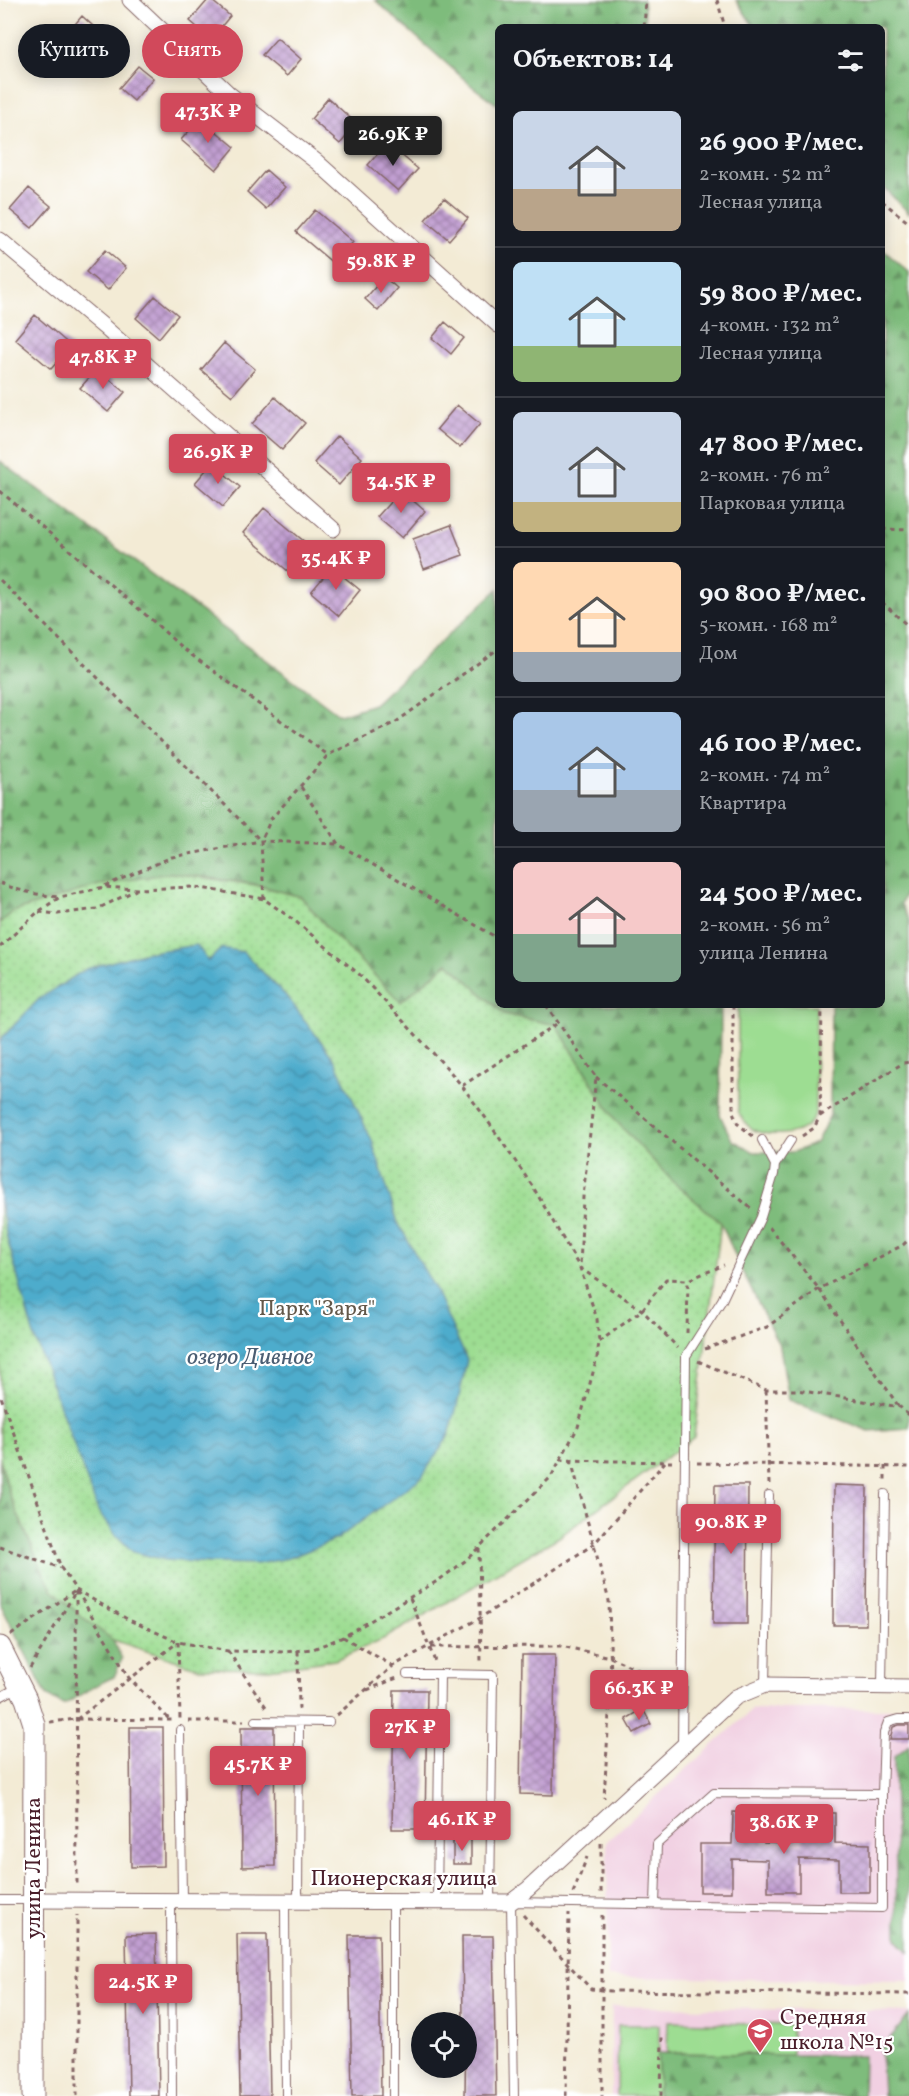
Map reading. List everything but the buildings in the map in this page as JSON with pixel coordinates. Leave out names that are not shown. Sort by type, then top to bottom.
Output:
[{"type":"street","points":[[130,0],[229,94],[317,162],[495,322]]},
{"type":"street","points":[[0,240],[104,327],[333,529]]},
{"type":"street","name":"улица Ленина","points":[[5,1642],[34,1724],[33,2096]]},
{"type":"street","name":"Пионерская улица","points":[[33,1900],[511,1902],[528,1889],[736,1697],[765,1685],[909,1687]]},
{"type":"lane","points":[[762,1140],[775,1165]]},
{"type":"lane","points":[[681,1746],[686,1356],[722,1300],[761,1217],[775,1165],[791,1140]]},
{"type":"lane","points":[[882,1686],[885,1494]]},
{"type":"lane","points":[[765,1685],[769,1495]]},
{"type":"lane","points":[[407,1674],[493,1675],[490,1902]]},
{"type":"lane","points":[[437,1902],[440,1674]]},
{"type":"lane","points":[[0,1697],[20,1686]]},
{"type":"lane","points":[[514,2096],[511,1902],[882,1908],[884,1733],[888,1722],[909,1719]]},
{"type":"lane","points":[[255,1721],[329,1722]]},
{"type":"lane","points":[[286,2096],[298,1722]]},
{"type":"lane","points":[[172,2096],[180,1730]]},
{"type":"lane","points":[[655,1904],[657,1844],[714,1793],[882,1794]]},
{"type":"lane","points":[[0,1900],[33,1900]]},
{"type":"lane","points":[[393,1902],[393,2096]]},
{"type":"path","points":[[644,24],[646,0]]},
{"type":"path","points":[[717,0],[724,24]]},
{"type":"path","points":[[885,203],[909,223]]},
{"type":"path","points":[[0,491],[182,648],[328,755]]},
{"type":"path","points":[[885,529],[909,530]]},
{"type":"path","points":[[0,580],[261,841]]},
{"type":"path","points":[[885,605],[909,627]]},
{"type":"path","points":[[264,899],[261,841],[271,819],[328,755],[396,722],[495,650]]},
{"type":"path","points":[[301,787],[338,844],[495,937]]},
{"type":"path","points":[[0,883],[37,895],[60,897],[104,887],[172,857],[261,841],[338,844]]},
{"type":"path","points":[[76,1590],[129,1620],[178,1642],[228,1651],[298,1651],[313,1649],[343,1637],[439,1580],[479,1547],[551,1478],[578,1427],[597,1358],[599,1342],[597,1319],[580,1268],[533,1187],[462,1086],[360,975],[295,921],[264,899],[195,887],[137,889],[104,887]]},
{"type":"path","points":[[38,912],[58,914],[97,909],[137,889]]},
{"type":"path","points":[[0,947],[38,912],[60,897]]},
{"type":"path","points":[[548,1008],[596,1077],[583,1197],[580,1268]]},
{"type":"path","points":[[733,1008],[733,1112],[738,1124],[748,1134],[762,1140]]},
{"type":"path","points":[[791,1140],[804,1136],[814,1128],[820,1116],[822,1008]]},
{"type":"path","points":[[462,1086],[559,1023]]},
{"type":"path","points":[[820,1116],[903,1063],[909,1062]]},
{"type":"path","points":[[686,1356],[767,1327],[819,1289],[903,1245],[909,1239]]},
{"type":"path","points":[[599,1342],[642,1310],[666,1279],[688,1280],[742,1258]]},
{"type":"path","points":[[580,1268],[642,1310],[686,1356],[766,1390],[797,1390],[900,1407],[909,1416]]},
{"type":"path","points":[[686,1356],[688,1280]]},
{"type":"path","points":[[766,1390],[769,1495]]},
{"type":"path","points":[[0,1394],[1,1403],[61,1568],[129,1678],[180,1730]]},
{"type":"path","points":[[560,1460],[909,1467]]},
{"type":"path","points":[[571,1460],[609,1600],[611,1680],[606,1783],[601,1822],[602,2096]]},
{"type":"path","points":[[329,1722],[393,1666],[480,1618],[594,1544],[665,1462]]},
{"type":"path","points":[[885,1466],[885,1494]]},
{"type":"path","points":[[0,1547],[61,1568]]},
{"type":"path","points":[[479,1547],[481,1675]]},
{"type":"path","points":[[5,1642],[76,1590]]},
{"type":"path","points":[[20,1686],[76,1590]]},
{"type":"path","points":[[76,1590],[76,2096]]},
{"type":"path","points":[[410,1598],[440,1674]]},
{"type":"path","points":[[343,1637],[407,1674]]},
{"type":"path","points":[[77,1719],[178,1642]]},
{"type":"path","points":[[178,1642],[180,1721]]},
{"type":"path","points":[[429,1647],[561,1646],[610,1657],[682,1689]]},
{"type":"path","points":[[228,1651],[276,1721]]},
{"type":"path","points":[[298,1651],[298,1722]]},
{"type":"path","points":[[364,1691],[407,1674]]},
{"type":"path","points":[[34,1724],[77,1719],[255,1721]]},
{"type":"path","points":[[438,1845],[491,1802]]},
{"type":"path","points":[[566,2096],[569,1903],[589,1852]]},
{"type":"path","points":[[511,1902],[591,1989],[909,1994]]},
{"type":"path","points":[[661,2096],[662,2036]]},
{"type":"shaded area","points":[[753,1709],[909,1709],[909,1981],[608,1977],[607,1841]]},
{"type":"shaded area","name":"Средняя школа №15","points":[[612,2006],[909,2012],[909,2096],[611,2096]]},
{"type":"green space","points":[[375,0],[643,0],[646,24],[495,24],[495,103],[473,87]]},
{"type":"green space","points":[[736,0],[909,0],[909,213],[885,189],[885,24],[752,24]]},
{"type":"green space","points":[[885,252],[909,272],[909,884],[901,904],[909,920],[909,1428],[869,1431],[789,1400],[780,1347],[721,1223],[673,1182],[616,1121],[556,1025],[504,1014],[497,1008],[721,1008],[720,1115],[732,1140],[754,1152],[794,1152],[816,1143],[830,1115],[831,1008],[885,1008]]},
{"type":"green space","points":[[0,461],[340,715],[374,704],[495,592],[495,1006],[448,963],[401,1002],[331,932],[301,897],[254,884],[171,873],[99,885],[13,912],[0,923]]},
{"type":"green space","name":"Парк \"Заря\"","points":[[171,873],[255,885],[301,897],[331,932],[401,1002],[448,963],[504,1014],[556,1025],[616,1121],[673,1182],[721,1223],[694,1437],[559,1537],[385,1638],[335,1660],[269,1669],[199,1668],[113,1640],[80,1615],[52,1589],[42,1570],[10,1496],[0,1458],[0,923],[13,912],[99,885]]},
{"type":"green space","points":[[738,1008],[816,1008],[815,1115],[808,1125],[788,1133],[758,1132],[747,1125],[738,1111]]},
{"type":"green space","points":[[0,1460],[10,1496],[52,1588],[80,1615],[113,1640],[122,1659],[114,1677],[63,1705],[47,1696],[0,1603]]},
{"type":"green space","points":[[909,1745],[909,1952],[897,1938],[894,1757]]},
{"type":"green space","points":[[909,2015],[909,2096],[883,2096],[881,2049]]},
{"type":"green space","points":[[668,2022],[792,2025],[792,2055],[667,2053]]},
{"type":"green space","points":[[618,2025],[659,2025],[658,2096],[617,2096]]},
{"type":"green space","points":[[658,2053],[864,2056],[863,2096],[658,2096]]},
{"type":"water","name":"озеро Дивное","points":[[197,945],[208,961],[222,948],[243,952],[288,998],[334,1059],[372,1141],[398,1223],[435,1289],[467,1360],[449,1435],[422,1477],[337,1539],[289,1558],[257,1564],[165,1560],[133,1552],[115,1534],[98,1511],[33,1333],[7,1238],[0,1201],[0,1040],[39,999],[86,969],[143,953]]},
{"type":"place","name":"Средняя школа №15","points":[[760,2054]]}]
